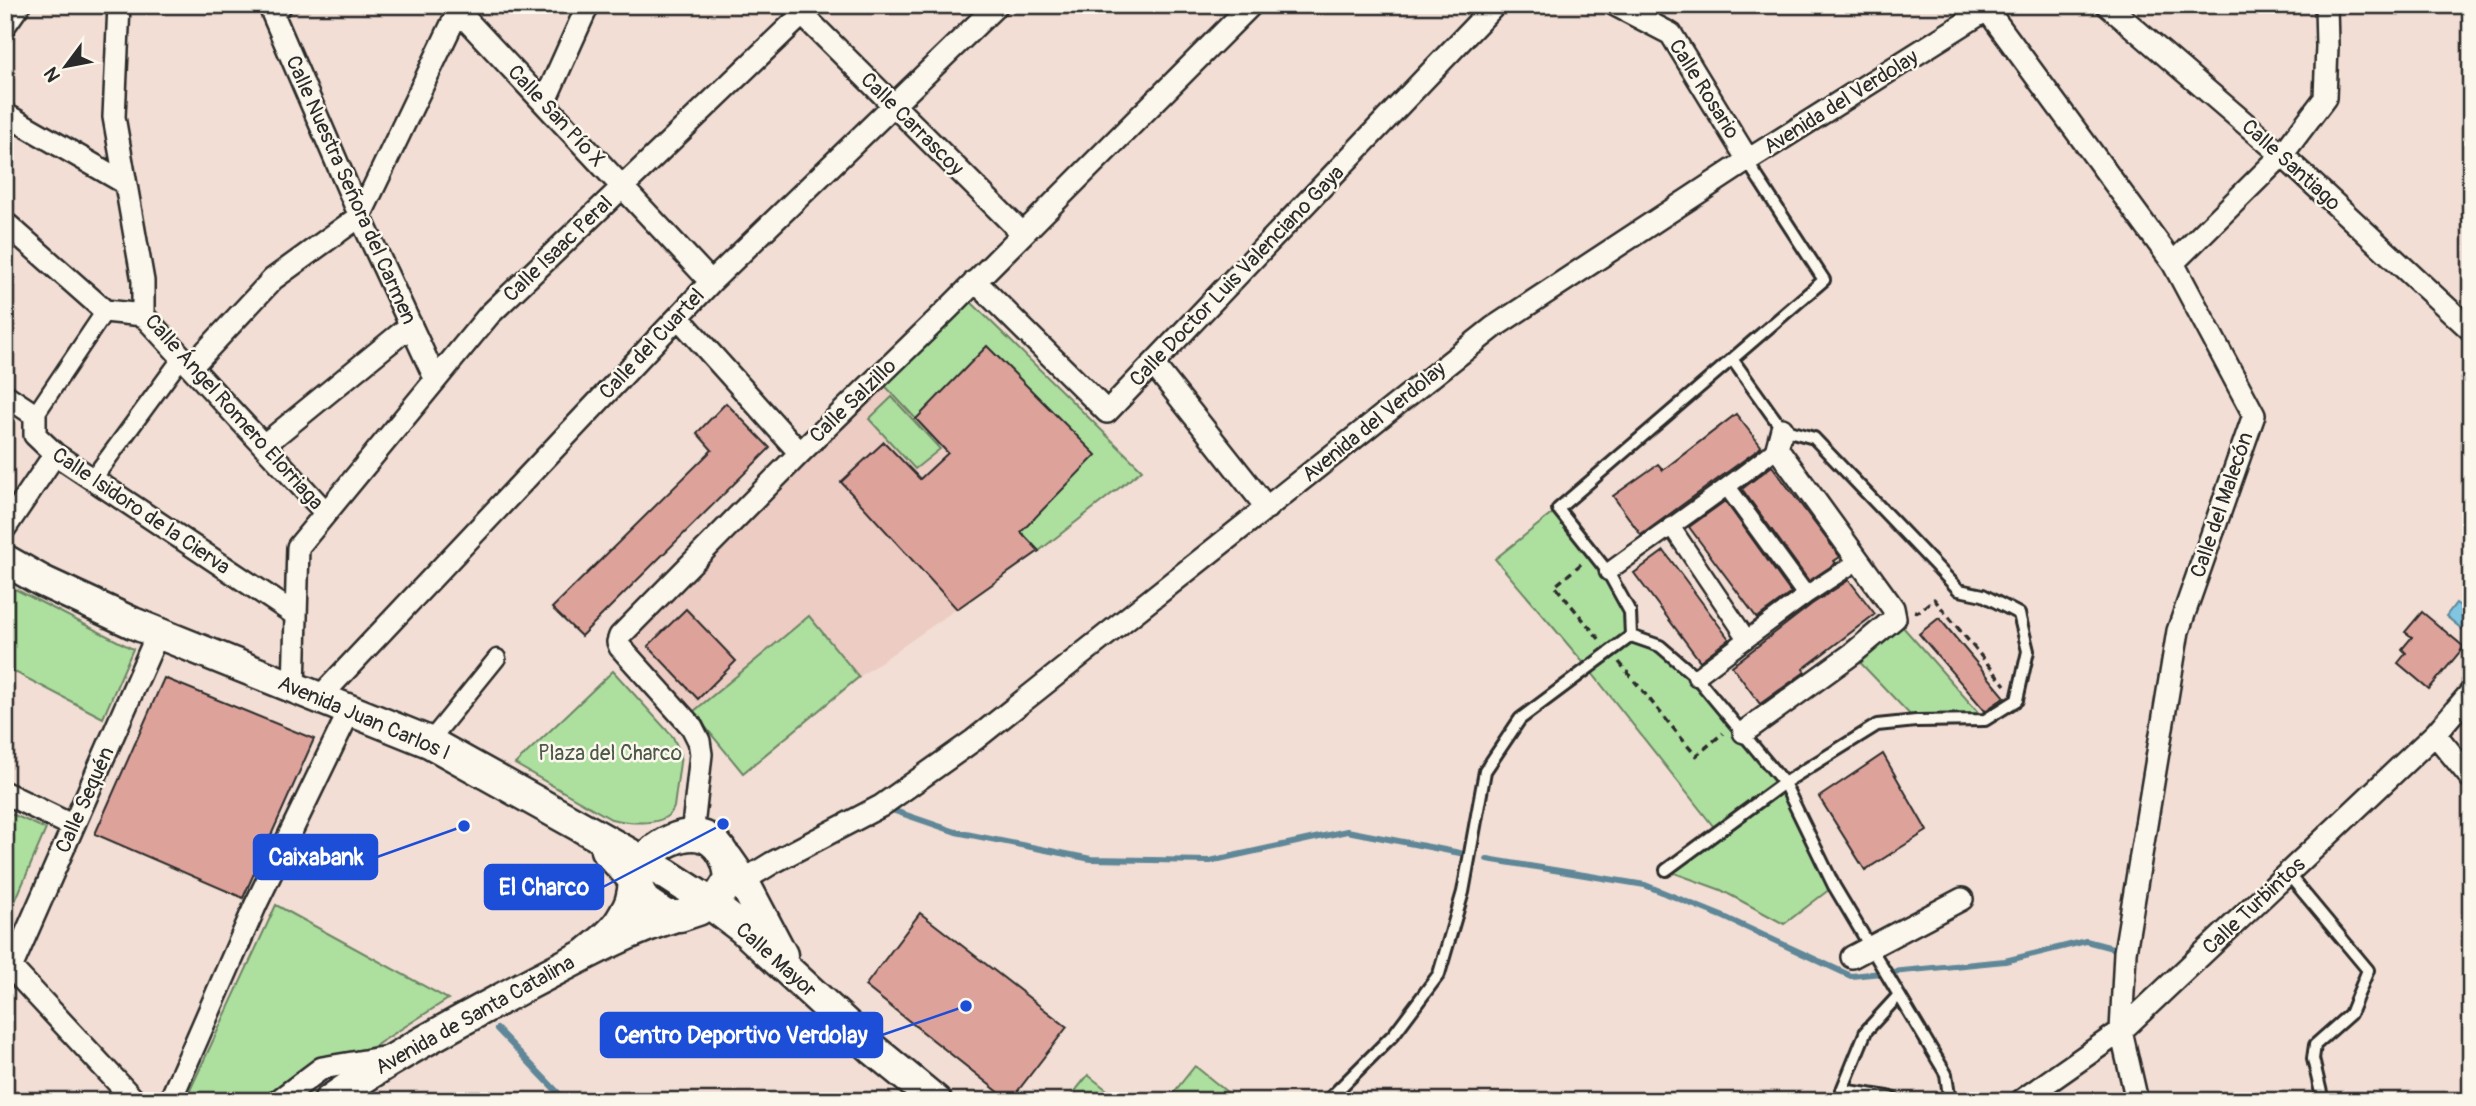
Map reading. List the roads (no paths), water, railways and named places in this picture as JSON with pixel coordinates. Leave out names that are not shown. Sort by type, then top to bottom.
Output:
[{"type":"main road","name":"Avenida Juan Carlos I","points":[[5,560],[41,581],[158,633],[429,742],[567,818],[608,852],[638,870]]},
{"type":"main road","points":[[638,870],[671,841],[704,836],[724,878],[792,974]]},
{"type":"main road","points":[[638,870],[724,878]]},
{"type":"main road","points":[[638,870],[644,901],[658,912],[673,917],[689,914],[724,878]]},
{"type":"main road","name":"Avenida de Santa Catalina","points":[[586,954],[619,924],[631,900],[638,870]]},
{"type":"main road","name":"Calle Mayor","points":[[724,878],[742,928],[874,1050],[936,1101]]},
{"type":"main road","name":"Avenida de Santa Catalina","points":[[329,1101],[397,1056],[586,954],[673,917]]},
{"type":"street","points":[[5,25],[19,5]]},
{"type":"street","name":"Calle Ángel Romero Elorriaga","points":[[119,5],[114,117],[143,281],[143,315],[326,513],[298,547],[296,615],[307,692]]},
{"type":"street","name":"Calle Nuestra Señora del Carmen","points":[[281,5],[272,12],[360,216],[435,378]]},
{"type":"street","points":[[544,103],[587,5]]},
{"type":"street","name":"Calle del Cuartel","points":[[307,692],[711,282],[997,5]]},
{"type":"street","name":"Calle Salzillo","points":[[692,836],[701,754],[699,741],[692,727],[620,647],[620,636],[800,453],[1251,5]]},
{"type":"street","name":"Calle Doctor Luis Valenciano Gaya","points":[[975,281],[1107,412],[1495,5]]},
{"type":"street","name":"Calle Rosario","points":[[1615,5],[1671,34],[1748,160]]},
{"type":"street","name":"Calle Santiago","points":[[2107,5],[2282,155],[2471,330]]},
{"type":"street","points":[[2173,263],[2282,155],[2325,97],[2326,5]]},
{"type":"street","points":[[92,480],[188,361],[273,279],[360,216],[460,8]]},
{"type":"street","name":"Calle San Pío X","points":[[460,8],[544,103],[711,282]]},
{"type":"street","name":"Calle Carrascoy","points":[[807,10],[893,105],[1022,233]]},
{"type":"street","name":"Calle Isaac Peral","points":[[326,513],[489,315],[807,10]]},
{"type":"street","name":"Avenida del Verdolay","points":[[724,878],[772,863],[881,806],[974,740],[1494,327],[1978,11]]},
{"type":"street","name":"Calle del Malecón","points":[[1978,11],[2173,263],[2254,415],[2178,631],[2126,951],[2121,1031],[2137,1101]]},
{"type":"street","points":[[5,114],[125,183]]},
{"type":"street","points":[[5,230],[9,226],[105,311],[143,315]]},
{"type":"street","points":[[5,395],[35,415],[105,311]]},
{"type":"street","points":[[678,317],[800,453]]},
{"type":"street","points":[[264,445],[411,325]]},
{"type":"street","points":[[1153,363],[1267,508]]},
{"type":"street","name":"Calle Isidoro de la Cierva","points":[[35,415],[35,435],[55,454],[296,615]]},
{"type":"street","points":[[1608,572],[1728,488],[1779,439],[1858,561],[1893,608],[1895,618],[1852,654],[1740,727]]},
{"type":"street","points":[[5,528],[55,454]]},
{"type":"street","points":[[1728,488],[1806,595]]},
{"type":"street","points":[[1671,526],[1747,639]]},
{"type":"street","points":[[1696,677],[1806,595],[1858,561]]},
{"type":"street","name":"Calle Sequén","points":[[8,965],[73,827],[158,633]]},
{"type":"street","points":[[429,742],[497,658]]},
{"type":"street","name":"Calle Turbintos","points":[[2021,1101],[2121,1031],[2435,734],[2471,692]]},
{"type":"street","points":[[170,1101],[256,904],[350,710]]},
{"type":"street","points":[[2435,734],[2471,778]]},
{"type":"street","points":[[5,793],[73,827]]},
{"type":"street","points":[[1852,957],[1877,955],[1962,899]]},
{"type":"street","points":[[8,965],[135,1101]]},
{"type":"street","points":[[278,1101],[322,1068],[397,1056]]},
{"type":"lane","points":[[1631,636],[1630,612],[1608,572],[1558,509],[1824,280],[1748,160]]},
{"type":"lane","points":[[1666,870],[1784,783],[1877,725],[1916,721],[1985,720],[2017,700],[2028,651],[2020,614],[1983,595],[1959,590],[1814,438],[1779,439],[1732,359]]},
{"type":"lane","points":[[1327,1101],[1394,1034],[1439,974],[1463,892],[1485,771],[1520,719],[1631,636]]},
{"type":"lane","points":[[1631,636],[1660,646],[1696,677],[1784,783],[1834,886],[1946,1074],[1949,1096],[1947,1101]]},
{"type":"lane","points":[[2288,874],[2368,970],[2350,1014],[2315,1045],[2314,1059],[2323,1101]]},
{"type":"lane","points":[[1896,1101],[1888,1097],[1842,1090],[1866,1031],[1898,996]]},
{"type":"water","points":[[2456,603],[2471,614],[2471,630],[2468,634],[2446,616]]},
{"type":"waterway","points":[[886,808],[956,832],[1091,859],[1210,861],[1347,831],[1460,853]]},
{"type":"waterway","points":[[1487,859],[1645,885],[1724,917],[1851,976],[2005,961],[2086,941],[2120,950]]},
{"type":"waterway","points":[[497,1029],[566,1101]]},
{"type":"place","name":"El Charco","points":[[723,824]]},
{"type":"place","name":"Caixabank","points":[[464,826]]},
{"type":"place","name":"Centro Deportivo Verdolay","points":[[966,1006]]},
{"type":"park label","name":"Plaza del Charco","points":[[610,753]]}]
